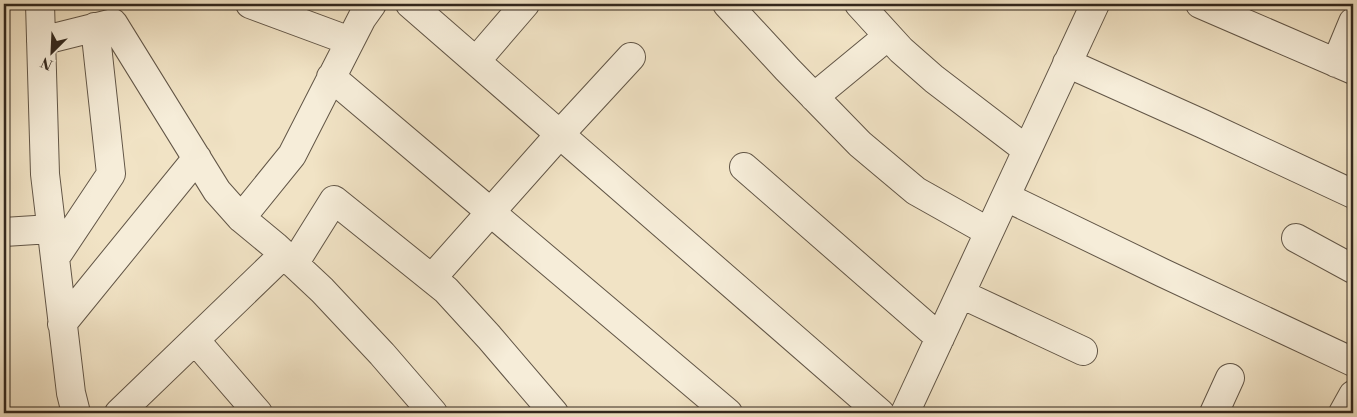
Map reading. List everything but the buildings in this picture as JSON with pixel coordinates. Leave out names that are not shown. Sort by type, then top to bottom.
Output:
[{"type":"street","points":[[40,4],[45,174],[62,324],[71,393],[76,413]]},
{"type":"street","points":[[250,4],[350,41]]},
{"type":"street","points":[[241,218],[292,155],[362,18],[372,4]]},
{"type":"street","points":[[410,4],[880,413]]},
{"type":"street","points":[[476,61],[525,4]]},
{"type":"street","points":[[727,4],[860,144],[916,190],[989,232]]},
{"type":"street","points":[[859,4],[901,50],[934,79],[1027,150]]},
{"type":"street","points":[[905,413],[1095,4]]},
{"type":"street","points":[[1200,4],[1345,67],[1353,22]]},
{"type":"street","points":[[41,41],[113,23],[217,191],[241,218],[322,290],[382,354],[433,413]]},
{"type":"street","points":[[55,258],[111,174],[95,28]]},
{"type":"street","points":[[814,97],[888,36]]},
{"type":"street","points":[[432,278],[631,57]]},
{"type":"street","points":[[1067,63],[1353,194]]},
{"type":"street","points":[[331,77],[490,212],[714,409]]},
{"type":"street","points":[[62,324],[197,158]]},
{"type":"street","points":[[744,167],[940,338]]},
{"type":"street","points":[[1006,196],[1163,273],[1353,362]]},
{"type":"street","points":[[119,413],[195,340],[289,259],[334,200],[446,290],[554,413]]},
{"type":"street","points":[[4,232],[51,228]]},
{"type":"street","points":[[1296,238],[1353,269]]},
{"type":"street","points":[[961,294],[1083,351]]},
{"type":"street","points":[[195,340],[258,413]]},
{"type":"street","points":[[1214,413],[1230,378]]},
{"type":"street","points":[[1343,413],[1353,395]]}]
